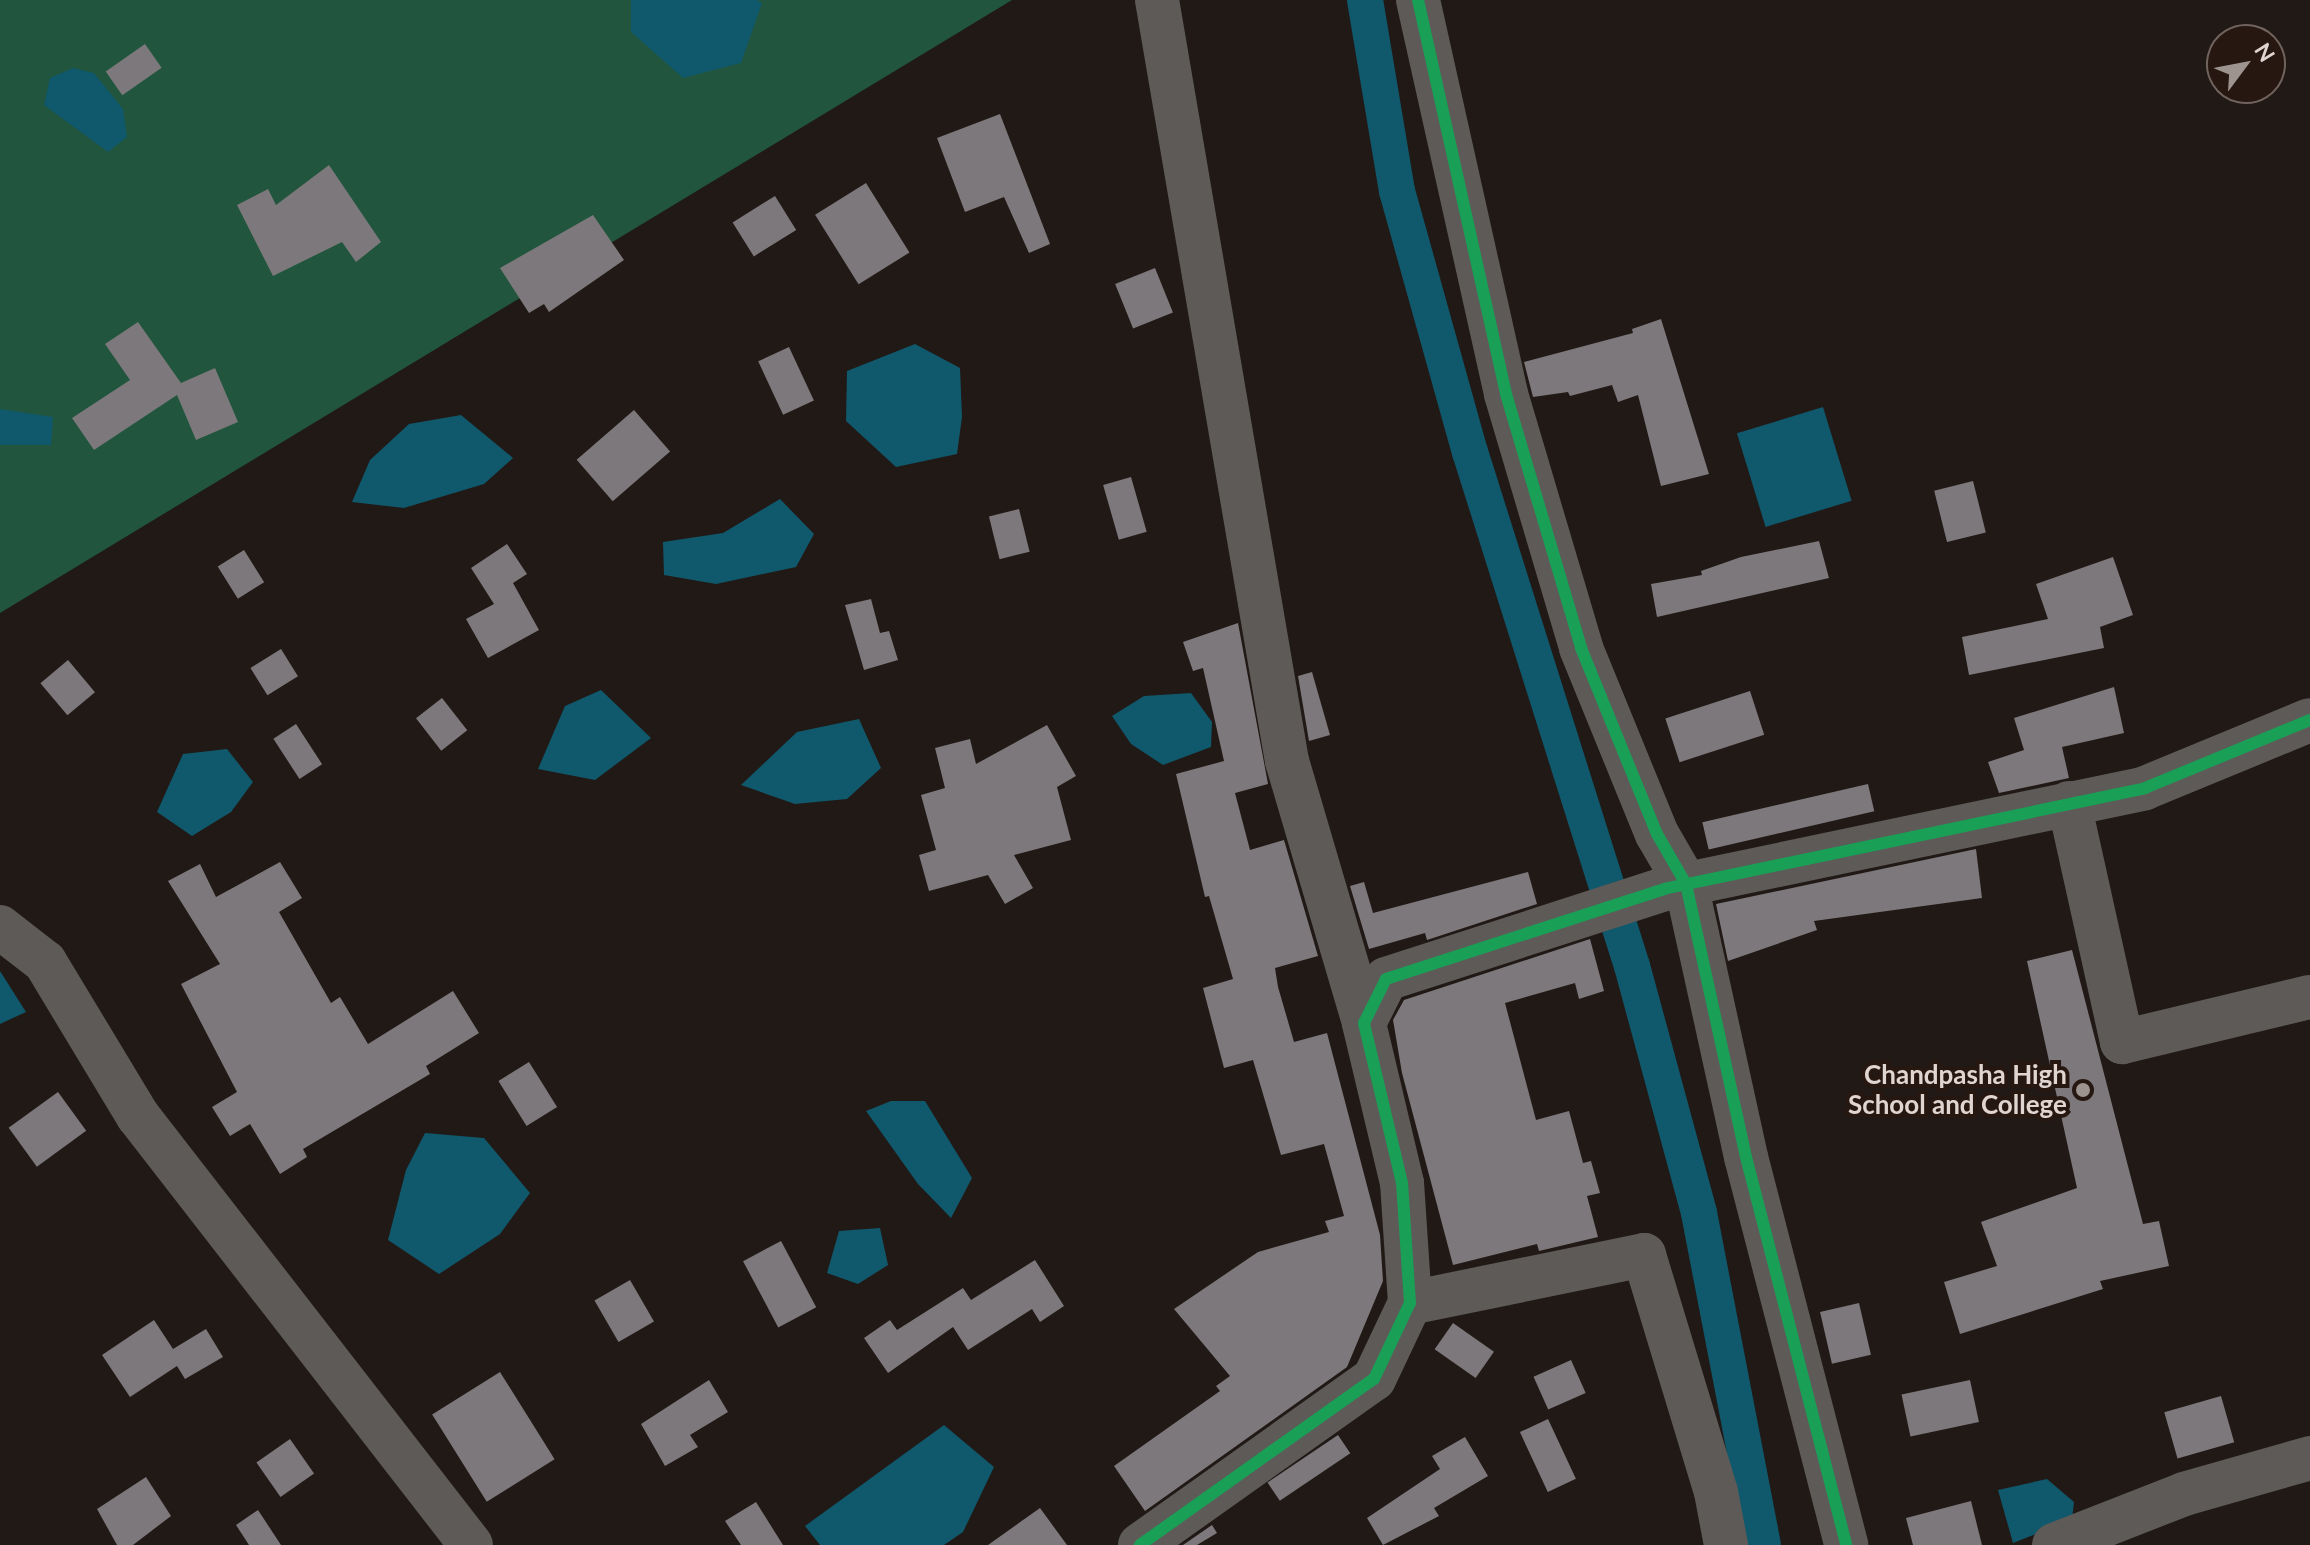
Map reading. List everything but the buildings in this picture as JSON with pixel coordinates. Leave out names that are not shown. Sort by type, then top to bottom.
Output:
[{"type":"street","points":[[1140,1545],[1374,1379],[1410,1303],[1402,1183],[1364,1023],[1287,761],[1157,0]]},
{"type":"street","points":[[1418,0],[1506,394],[1581,648],[1677,886],[1846,1545]]},
{"type":"street","points":[[1364,1023],[1386,979],[1595,911],[1677,886],[2145,788],[2310,720]]},
{"type":"street","points":[[2069,803],[2122,1042],[2310,997]]},
{"type":"street","points":[[0,927],[45,962],[138,1116],[471,1545]]},
{"type":"street","points":[[1410,1303],[1644,1255],[1716,1492],[1726,1545]]},
{"type":"street","points":[[2079,1540],[2184,1494],[2310,1458]]},
{"type":"green space","points":[[0,0],[1012,0],[0,613]]},
{"type":"water","points":[[631,0],[757,0],[762,3],[741,63],[683,78],[631,32]]},
{"type":"water","points":[[73,68],[94,73],[123,109],[127,137],[108,152],[44,105],[50,78]]},
{"type":"water","points":[[915,344],[960,368],[962,417],[957,454],[896,467],[846,421],[847,371]]},
{"type":"water","points":[[1823,407],[1852,501],[1766,527],[1737,433]]},
{"type":"water","points":[[0,409],[53,417],[51,445],[0,445]]},
{"type":"water","points":[[461,415],[513,458],[484,484],[404,508],[352,502],[370,460],[409,424]]},
{"type":"water","points":[[780,499],[814,534],[796,567],[716,584],[664,575],[663,542],[723,533]]},
{"type":"water","points":[[601,690],[651,738],[595,780],[538,769],[565,706]]},
{"type":"water","points":[[1191,693],[1212,722],[1211,747],[1163,765],[1131,744],[1112,716],[1144,696]]},
{"type":"water","points":[[859,719],[881,768],[847,799],[795,804],[741,785],[797,732]]},
{"type":"water","points":[[227,749],[253,782],[231,812],[192,836],[157,812],[183,754]]},
{"type":"water","points":[[0,971],[26,1012],[0,1024]]},
{"type":"water","points":[[891,1101],[925,1101],[972,1178],[951,1218],[918,1184],[866,1111]]},
{"type":"water","points":[[425,1133],[484,1138],[530,1193],[500,1234],[439,1274],[388,1240],[406,1170]]},
{"type":"water","points":[[880,1228],[888,1265],[858,1284],[827,1273],[839,1231]]},
{"type":"water","points":[[944,1425],[994,1467],[963,1532],[944,1545],[820,1545],[805,1526]]},
{"type":"water","points":[[2047,1479],[2074,1502],[2072,1520],[2013,1543],[1998,1490]]},
{"type":"waterway","points":[[1365,0],[1397,191],[1470,452],[1632,966],[1699,1213],[1763,1545]]},
{"type":"cycle path","points":[[1418,0],[1506,394],[1581,648],[1657,834],[1686,884],[1746,1157],[1846,1545]]},
{"type":"cycle path","points":[[1140,1545],[1374,1379],[1410,1303],[1402,1183],[1364,1023],[1386,979],[1668,888],[2145,788],[2310,720]]},
{"type":"place","name":"Chandpasha High School and College","points":[[2083,1090]]}]
